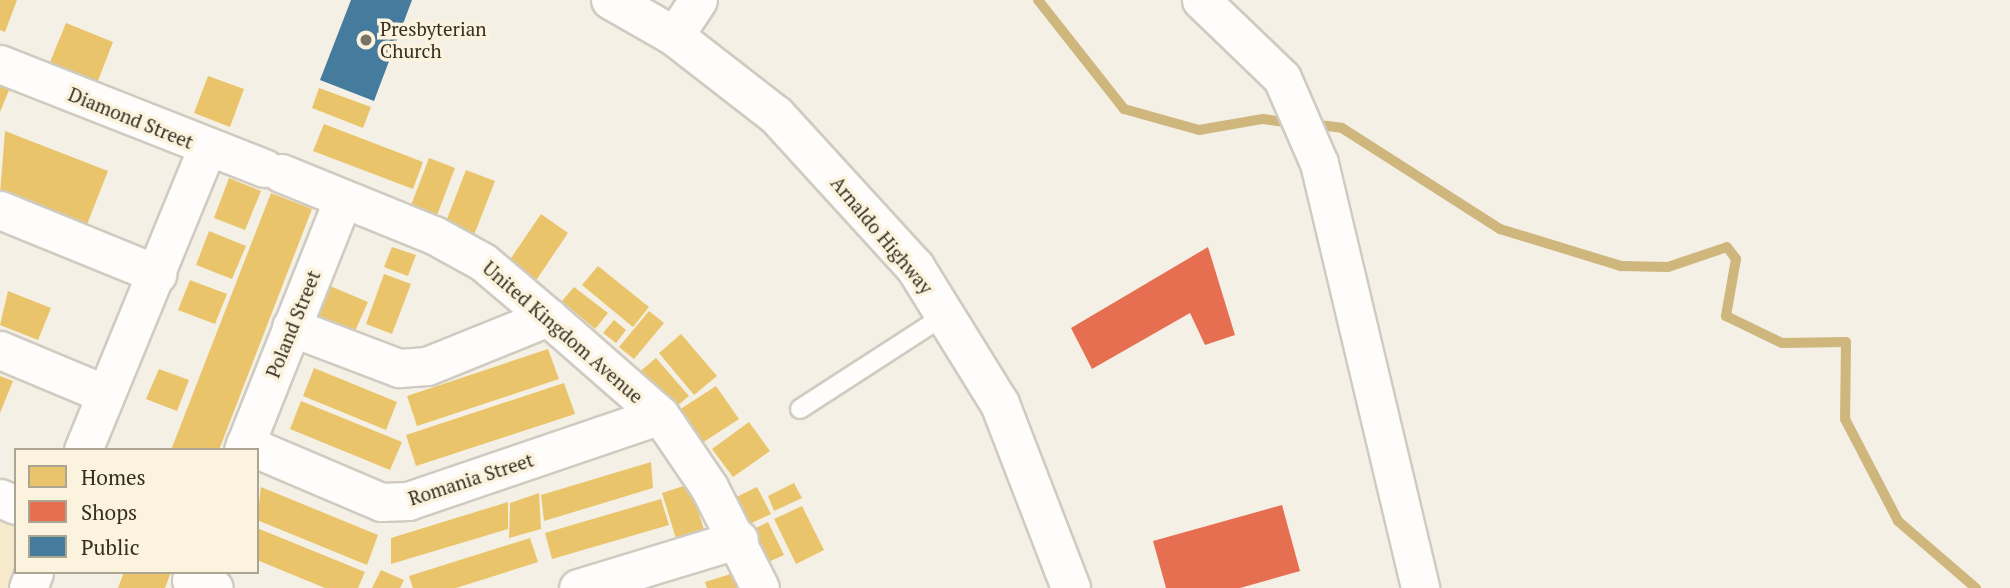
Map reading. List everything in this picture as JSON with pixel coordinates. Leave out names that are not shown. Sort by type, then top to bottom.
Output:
[{"type":"main road","name":"Arnaldo Highway","points":[[611,0],[674,36],[777,116],[915,267],[947,314],[1000,404],[1071,588]]},
{"type":"street","points":[[674,36],[698,0]]},
{"type":"street","points":[[1201,0],[1282,78],[1311,145],[1420,588]]},
{"type":"street","name":"Diamond Street","points":[[0,64],[207,148],[272,170]]},
{"type":"street","points":[[84,448],[207,148]]},
{"type":"street","name":"United Kingdom Avenue","points":[[272,170],[483,262],[548,317],[660,415],[739,539],[760,588]]},
{"type":"street","name":"Poland Street","points":[[244,447],[343,199]]},
{"type":"street","points":[[0,210],[157,274]]},
{"type":"street","points":[[291,327],[399,368],[426,366],[548,317]]},
{"type":"street","points":[[0,350],[105,394]]},
{"type":"street","name":"Romania Street","points":[[259,453],[381,502],[408,502],[660,415]]},
{"type":"street","points":[[578,588],[739,539]]},
{"type":"lane","points":[[800,409],[947,314]]},
{"type":"shaded area","points":[[0,519],[14,525],[14,574],[8,588],[0,588]]},
{"type":"building: Homes","points":[[0,0],[17,0],[5,32],[0,30]]},
{"type":"building: Homes","points":[[66,23],[113,42],[94,91],[46,72]]},
{"type":"building: Homes","points":[[208,76],[244,89],[230,127],[194,113]]},
{"type":"building: Homes","points":[[0,84],[10,88],[0,112]]},
{"type":"building: Homes","points":[[319,88],[371,107],[363,128],[312,108]]},
{"type":"building: Homes","points":[[324,124],[423,162],[413,189],[313,151]]},
{"type":"building: Homes","points":[[5,131],[108,171],[86,227],[0,194]]},
{"type":"building: Homes","points":[[429,158],[455,168],[436,218],[410,208]]},
{"type":"building: Homes","points":[[466,170],[495,181],[474,235],[445,224]]},
{"type":"building: Homes","points":[[229,178],[261,191],[245,230],[214,218]]},
{"type":"building: Homes","points":[[271,193],[312,209],[220,448],[172,448]]},
{"type":"building: Homes","points":[[541,214],[568,233],[535,282],[507,264]]},
{"type":"building: Homes","points":[[209,231],[246,246],[232,279],[196,265]]},
{"type":"building: Homes","points":[[392,247],[416,255],[408,276],[384,267]]},
{"type":"building: Homes","points":[[598,266],[649,307],[633,327],[582,285]]},
{"type":"building: Homes","points":[[384,274],[411,284],[392,334],[366,324]]},
{"type":"building: Homes","points":[[190,280],[227,294],[215,324],[178,310]]},
{"type":"building: Homes","points":[[330,286],[368,302],[355,331],[317,315]]},
{"type":"building: Homes","points":[[574,287],[608,313],[595,329],[562,301]]},
{"type":"building: Homes","points":[[8,291],[51,308],[38,340],[0,325]]},
{"type":"building: Homes","points":[[649,311],[664,323],[634,359],[619,347]]},
{"type":"building: Homes","points":[[614,320],[626,330],[616,343],[603,333]]},
{"type":"building: Homes","points":[[681,334],[717,376],[694,395],[659,353]]},
{"type":"building: Homes","points":[[548,349],[559,379],[417,426],[407,396]]},
{"type":"building: Homes","points":[[656,358],[689,396],[671,411],[638,373]]},
{"type":"building: Homes","points":[[314,368],[397,402],[386,430],[303,396]]},
{"type":"building: Homes","points":[[159,369],[189,380],[177,411],[146,399]]},
{"type":"building: Homes","points":[[0,376],[13,381],[0,413]]},
{"type":"building: Homes","points":[[564,383],[575,414],[416,466],[406,435]]},
{"type":"building: Homes","points":[[716,386],[739,419],[702,443],[679,410]]},
{"type":"building: Homes","points":[[301,401],[402,442],[390,470],[290,429]]},
{"type":"building: Homes","points":[[749,422],[770,451],[733,477],[712,449]]},
{"type":"building: Homes","points":[[651,462],[653,488],[544,521],[541,495]]},
{"type":"building: Homes","points":[[794,483],[802,498],[774,511],[768,496]]},
{"type":"building: Homes","points":[[690,484],[705,533],[677,542],[662,493]]},
{"type":"building: Homes","points":[[261,487],[378,535],[367,565],[259,521]]},
{"type":"building: Homes","points":[[757,487],[771,514],[741,528],[728,501]]},
{"type":"building: Homes","points":[[539,493],[541,529],[509,538],[510,503]]},
{"type":"building: Homes","points":[[661,499],[669,525],[552,559],[545,533]]},
{"type":"building: Homes","points":[[508,502],[508,529],[391,564],[391,538]]},
{"type":"building: Homes","points":[[802,506],[824,550],[796,564],[774,519]]},
{"type":"building: Homes","points":[[768,522],[784,555],[766,563],[750,531]]},
{"type":"building: Homes","points":[[259,529],[365,572],[358,588],[325,588],[259,561]]},
{"type":"building: Homes","points":[[530,538],[538,562],[456,588],[413,588],[409,576]]},
{"type":"building: Homes","points":[[381,570],[404,580],[400,588],[372,588]]},
{"type":"building: Homes","points":[[737,572],[742,588],[707,588],[705,582]]},
{"type":"building: Homes","points":[[123,574],[170,574],[165,588],[118,588]]},
{"type":"building: Shops","points":[[1208,247],[1235,335],[1205,345],[1190,313],[1092,369],[1071,328]]},
{"type":"building: Shops","points":[[1282,505],[1300,571],[1240,588],[1166,588],[1153,541]]},
{"type":"building: Public","name":"Presbyterian Church","points":[[351,0],[412,0],[374,101],[320,80]]},
{"type":"waterway","points":[[1038,0],[1124,109],[1199,130],[1263,119],[1293,123]]},
{"type":"waterway","points":[[1311,124],[1342,128],[1500,229],[1621,266],[1668,267],[1727,247],[1736,259],[1726,316],[1782,343],[1846,342],[1845,419],[1898,521],[1976,588]]},
{"type":"place","name":"Presbyterian Church","points":[[366,40]]}]
